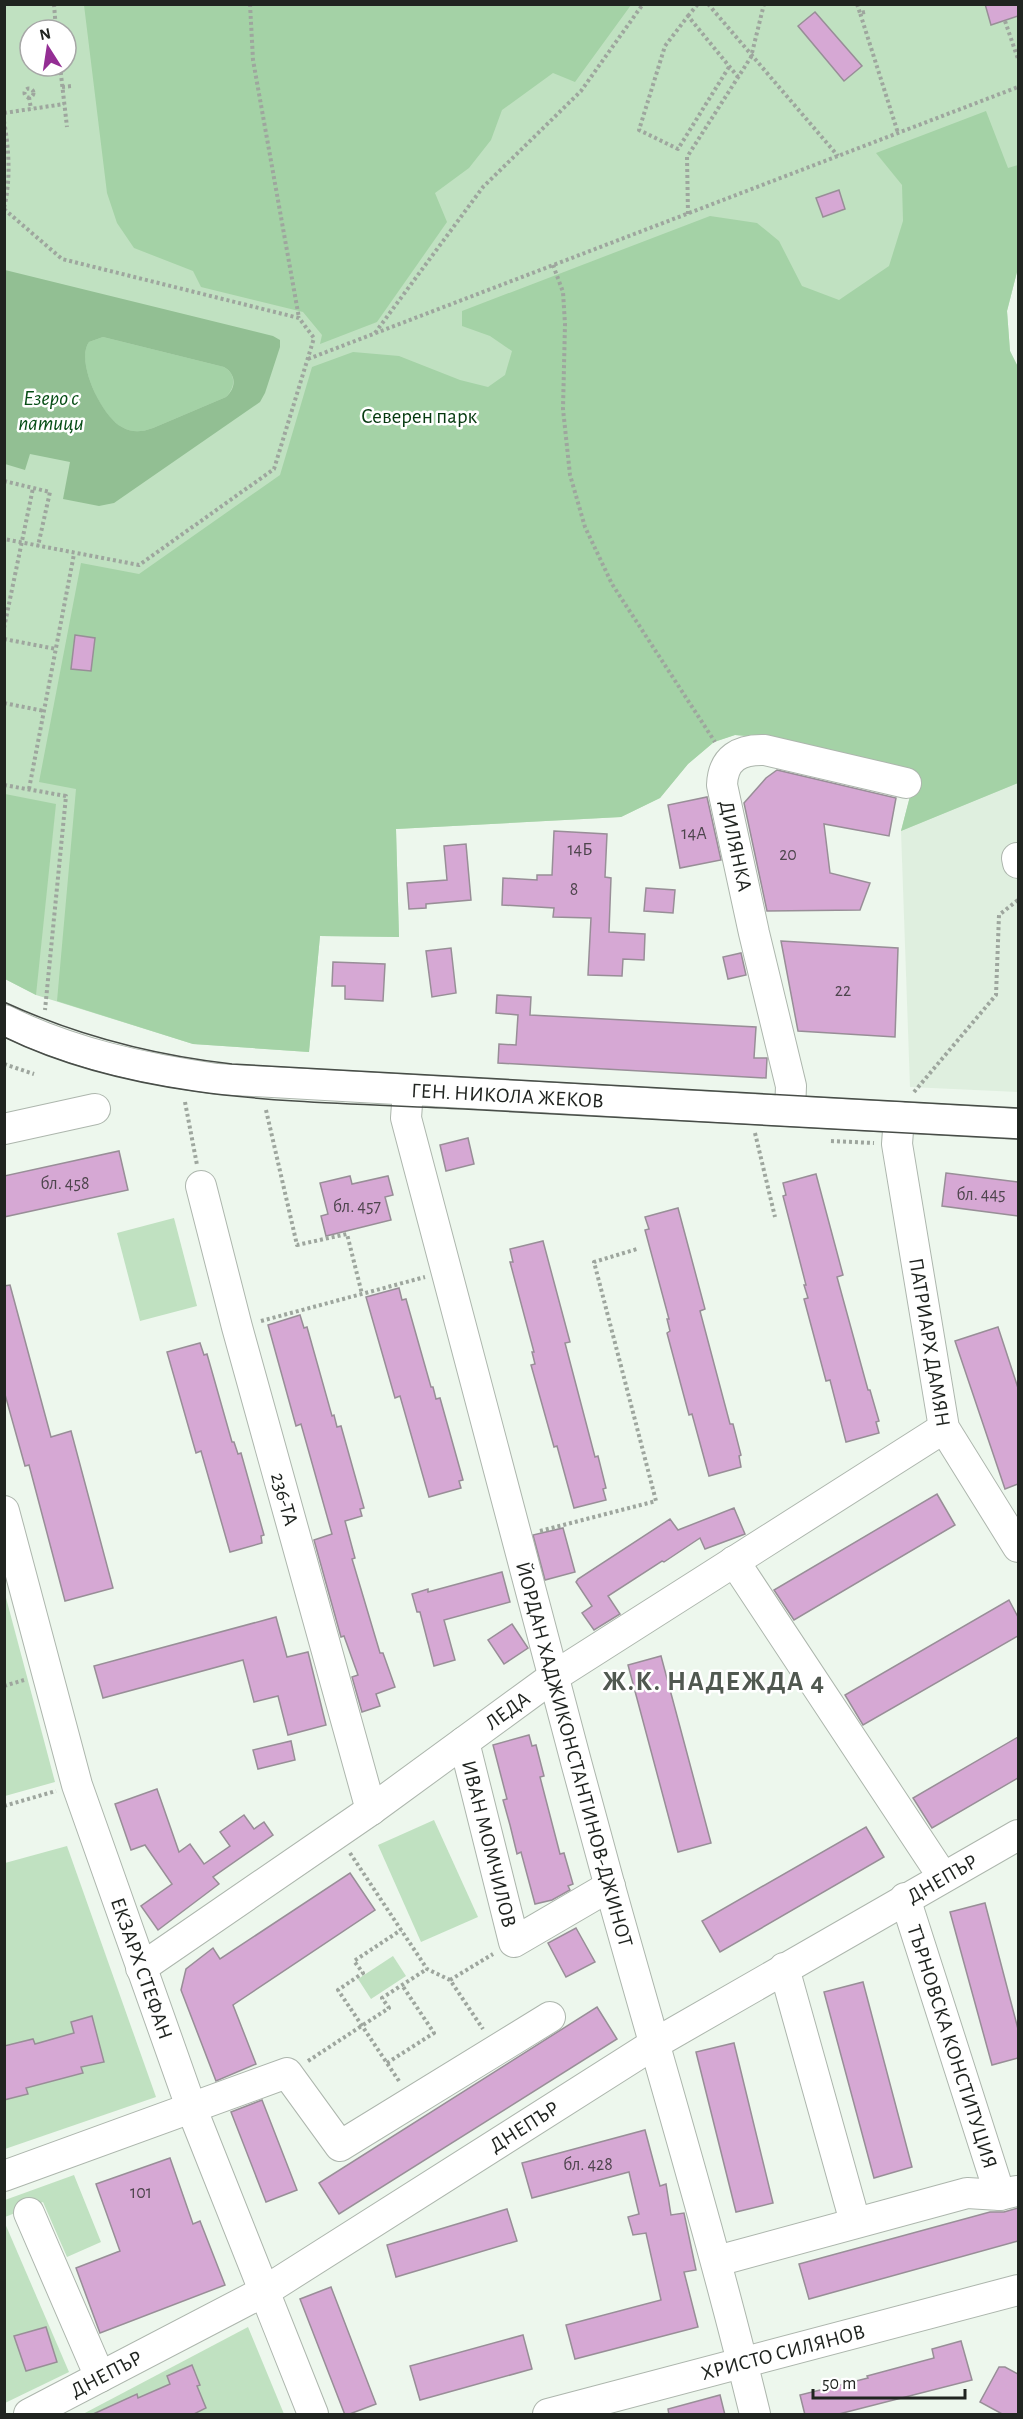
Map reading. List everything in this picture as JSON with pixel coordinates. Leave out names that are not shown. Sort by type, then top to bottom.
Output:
[{"type":"street","points":[[731,760],[750,750],[765,750],[906,783]]},
{"type":"street","name":"ДИЛЯНКА","points":[[731,760],[723,772],[723,785],[754,933],[791,1086],[790,1111]]},
{"type":"street","points":[[1018,858],[1018,863]]},
{"type":"street","name":"ГЕН. НИКОЛА ЖЕКОВ","points":[[4,1020],[82,1050],[137,1066],[218,1079],[1018,1124]]},
{"type":"street","name":"ЙОРДАН ХАДЖИКОНСТАНТИНОВ-ДЖИНОТ","points":[[408,1090],[406,1118],[446,1271],[610,1886],[717,2261],[755,2415]]},
{"type":"street","points":[[4,1129],[95,1109]]},
{"type":"street","name":"ПАТРИАРХ ДАМЯН","points":[[899,1117],[897,1144],[944,1428],[1014,1533]]},
{"type":"street","name":"236-ТА","points":[[201,1186],[237,1327],[371,1810]]},
{"type":"street","name":"ЛЕДА","points":[[141,1968],[371,1810],[553,1677],[944,1428]]},
{"type":"street","name":"ЕКЗАРХ СТЕФАН","points":[[4,1512],[77,1785],[191,2107],[313,2415]]},
{"type":"street","points":[[734,1561],[943,1877]]},
{"type":"street","name":"ИВАН МОМЧИЛОВ","points":[[464,1742],[514,1942],[610,1886]]},
{"type":"street","name":"ДНЕПЪР","points":[[29,2415],[265,2291],[654,2044],[1018,1835]]},
{"type":"street","name":"ТЪРНОВСКА КОНСТИТУЦИЯ","points":[[905,1898],[1009,2192]]},
{"type":"street","points":[[784,1968],[855,2222]]},
{"type":"street","points":[[4,2176],[287,2073],[340,2146],[550,2017]]},
{"type":"street","points":[[717,2261],[967,2193],[1009,2192]]},
{"type":"street","points":[[29,2213],[100,2377]]},
{"type":"street","points":[[1006,2294],[1018,2315]]},
{"type":"street","name":"ХРИСТО СИЛЯНОВ","points":[[548,2415],[1006,2294]]},
{"type":"path","points":[[4,539],[139,565],[274,469],[314,338],[299,318],[253,60],[250,4]]},
{"type":"path","points":[[373,334],[483,187],[581,92],[643,4]]},
{"type":"path","points":[[698,4],[665,46],[639,130],[678,149],[729,67]]},
{"type":"path","points":[[708,4],[838,156]]},
{"type":"path","points":[[688,214],[687,157],[752,57],[764,4]]},
{"type":"path","points":[[857,4],[862,13],[890,101],[898,134]]},
{"type":"path","points":[[688,16],[738,77]]},
{"type":"path","points":[[1005,21],[1018,59]]},
{"type":"path","points":[[61,78],[67,127]]},
{"type":"path","points":[[62,87],[72,86]]},
{"type":"path","points":[[307,359],[1018,87]]},
{"type":"path","points":[[29,97],[31,109]]},
{"type":"path","points":[[4,113],[64,104]]},
{"type":"path","points":[[4,121],[8,142],[8,193],[4,208],[63,260],[299,318]]},
{"type":"path","points":[[553,265],[563,292],[565,324],[563,409],[570,475],[585,527],[612,584],[714,742],[731,760]]},
{"type":"path","points":[[4,481],[50,492],[38,546]]},
{"type":"path","points":[[4,628],[33,488]]},
{"type":"path","points":[[29,789],[74,554]]},
{"type":"path","points":[[4,639],[56,649]]},
{"type":"path","points":[[4,703],[44,711]]},
{"type":"path","points":[[4,785],[66,796],[45,1010]]},
{"type":"path","points":[[914,1092],[996,995],[999,915],[1018,900]]},
{"type":"path","points":[[4,1064],[34,1074]]},
{"type":"path","points":[[185,1102],[201,1186]]},
{"type":"path","points":[[266,1110],[297,1245],[347,1234],[362,1294]]},
{"type":"path","points":[[755,1137],[775,1217]]},
{"type":"path","points":[[827,1140],[881,1144]]},
{"type":"path","points":[[516,1537],[656,1501],[594,1262],[637,1249]]},
{"type":"path","points":[[237,1327],[446,1271]]},
{"type":"path","points":[[4,1806],[77,1785]]},
{"type":"path","points":[[337,1833],[427,1969],[450,1980],[497,2050]]},
{"type":"path","points":[[401,1930],[354,1961],[363,1973],[338,1990],[413,2102]]},
{"type":"path","points":[[450,1980],[514,1942]]},
{"type":"path","points":[[287,2073],[388,2008],[382,1998],[427,1969]]},
{"type":"path","points":[[387,2063],[434,2032],[402,1985]]},
{"type":"shaded area","points":[[1018,783],[1018,1092],[910,1087],[901,831]]},
{"type":"green space","points":[[84,4],[631,5],[575,82],[553,73],[502,110],[491,140],[469,168],[435,193],[447,222],[377,322],[320,344],[322,335],[303,312],[201,287],[193,271],[134,248],[117,223],[107,193]]},
{"type":"green space","name":"Северен парк","points":[[4,5],[1018,5],[1018,268],[1007,311],[1010,351],[1018,367],[1018,783],[901,831],[916,773],[782,739],[735,735],[714,742],[688,764],[660,798],[621,817],[396,829],[399,937],[320,936],[309,1052],[193,1044],[36,995],[5,979]]},
{"type":"green space","points":[[986,111],[1008,168],[1018,165],[1018,268],[1007,311],[1010,351],[1018,367],[1018,783],[901,831],[916,773],[782,739],[735,735],[714,742],[688,764],[660,798],[621,817],[396,829],[399,937],[320,936],[309,1052],[193,1044],[57,1001],[76,789],[39,782],[81,563],[139,574],[280,475],[312,367],[353,352],[399,356],[460,380],[488,387],[505,375],[512,351],[490,336],[462,326],[462,311],[710,216],[757,223],[779,241],[802,286],[839,300],[889,266],[903,221],[902,185],[876,153]]},
{"type":"green space","points":[[103,337],[224,367],[233,377],[232,389],[226,397],[153,428],[137,431],[126,429],[106,412],[88,375],[85,362],[89,342]]},
{"type":"green space","points":[[5,794],[56,804],[36,995],[5,979]]},
{"type":"green space","points":[[174,1218],[197,1306],[140,1321],[117,1233]]},
{"type":"green space","points":[[5,1594],[55,1782],[4,1796]]},
{"type":"green space","points":[[434,1820],[478,1917],[421,1942],[378,1845]]},
{"type":"green space","points":[[67,1846],[156,2097],[5,2149],[5,1863]]},
{"type":"green space","points":[[393,1956],[406,1976],[371,1999],[358,1979]]},
{"type":"green space","points":[[74,2175],[101,2242],[67,2257],[43,2202],[5,2217],[5,2200]]},
{"type":"green space","points":[[4,2221],[69,2372],[5,2403],[4,2403]]},
{"type":"green space","points":[[248,2327],[284,2414],[83,2414]]},
{"type":"water","name":"Езеро с патици","points":[[5,270],[273,336],[280,340],[280,347],[260,402],[114,503],[99,506],[63,499],[70,462],[30,454],[25,470],[5,464]],"holes":[[[103,337],[224,367],[231,373],[234,381],[226,397],[153,428],[133,431],[122,427],[106,412],[93,388],[85,362],[89,342]]]},
{"type":"building","points":[[985,4],[1018,4],[1018,16],[991,25]]},
{"type":"building","points":[[815,12],[862,66],[844,81],[798,26]]},
{"type":"building","points":[[839,190],[845,209],[823,217],[816,198]]},
{"type":"building","points":[[75,635],[95,638],[91,671],[71,669]]},
{"type":"building","points":[[777,770],[896,798],[889,836],[824,824],[830,873],[870,883],[860,910],[767,911],[744,803],[766,778]]},
{"type":"building","points":[[707,797],[721,860],[680,868],[668,805]]},
{"type":"building","points":[[554,831],[607,834],[605,877],[611,878],[609,932],[645,934],[644,960],[623,959],[622,976],[588,975],[591,918],[553,917],[554,908],[502,905],[503,878],[537,880],[537,875],[552,875]]},
{"type":"building","points":[[466,844],[471,900],[426,904],[426,908],[409,909],[407,883],[447,880],[444,846]]},
{"type":"building","points":[[646,888],[675,890],[673,913],[644,911]]},
{"type":"building","points":[[781,941],[898,948],[895,1037],[798,1031]]},
{"type":"building","points":[[451,948],[456,993],[432,997],[426,951]]},
{"type":"building","points":[[741,953],[746,975],[728,979],[723,957]]},
{"type":"building","points":[[333,962],[385,964],[383,1001],[345,999],[345,986],[332,986]]},
{"type":"building","points":[[497,995],[531,997],[530,1015],[756,1027],[754,1058],[767,1058],[766,1078],[498,1063],[499,1044],[516,1045],[518,1015],[496,1013]]},
{"type":"building","points":[[468,1138],[474,1164],[446,1171],[440,1145]]},
{"type":"building","points":[[119,1151],[128,1190],[4,1217],[4,1176]]},
{"type":"building","points":[[946,1173],[1018,1182],[1018,1216],[942,1206]]},
{"type":"building","points":[[816,1174],[843,1275],[837,1277],[868,1390],[870,1390],[879,1421],[876,1422],[879,1433],[846,1442],[830,1380],[826,1381],[804,1299],[808,1298],[804,1285],[806,1285],[783,1196],[786,1195],[783,1183]]},
{"type":"building","points":[[350,1176],[352,1184],[388,1176],[393,1195],[385,1197],[391,1220],[326,1236],[321,1216],[328,1214],[320,1183]]},
{"type":"building","points":[[678,1208],[705,1309],[700,1311],[730,1424],[733,1424],[741,1455],[739,1456],[741,1467],[709,1476],[692,1414],[689,1415],[667,1333],[670,1331],[667,1319],[669,1319],[645,1230],[649,1229],[645,1217]]},
{"type":"building","points":[[543,1241],[570,1342],[565,1343],[595,1457],[598,1456],[606,1488],[603,1489],[606,1500],[574,1508],[531,1365],[535,1364],[532,1352],[534,1352],[510,1262],[513,1262],[510,1249]]},
{"type":"building","points":[[10,1285],[51,1437],[71,1431],[113,1588],[65,1601],[29,1465],[25,1466],[4,1391],[4,1286]]},
{"type":"building","points":[[399,1288],[402,1300],[406,1299],[431,1387],[433,1387],[436,1399],[440,1398],[463,1480],[459,1481],[461,1488],[429,1497],[400,1396],[395,1398],[366,1297]]},
{"type":"building","points":[[300,1315],[304,1328],[307,1327],[332,1416],[334,1415],[337,1427],[341,1426],[364,1508],[360,1509],[362,1516],[345,1521],[355,1558],[352,1559],[380,1653],[383,1653],[395,1687],[376,1694],[380,1706],[362,1712],[352,1677],[358,1675],[344,1636],[341,1637],[314,1540],[332,1534],[301,1424],[296,1426],[268,1325]]},
{"type":"building","points":[[998,1327],[1018,1388],[1018,1484],[1005,1489],[955,1341]]},
{"type":"building","points":[[200,1343],[204,1355],[207,1354],[232,1442],[238,1454],[241,1453],[264,1535],[261,1536],[262,1543],[230,1552],[201,1451],[196,1453],[167,1352]]},
{"type":"building","points":[[937,1494],[955,1525],[794,1620],[774,1590]]},
{"type":"building","points":[[734,1508],[745,1534],[705,1549],[700,1538],[664,1562],[662,1561],[608,1596],[620,1614],[594,1630],[582,1613],[592,1606],[576,1582],[578,1579],[670,1519],[678,1530]]},
{"type":"building","points":[[563,1528],[575,1572],[545,1580],[533,1535]]},
{"type":"building","points":[[502,1572],[510,1602],[444,1620],[455,1660],[434,1666],[420,1612],[417,1612],[412,1594],[428,1589],[428,1592]]},
{"type":"building","points":[[1009,1600],[1018,1617],[1018,1636],[863,1725],[845,1695]]},
{"type":"building","points":[[276,1617],[287,1657],[308,1652],[326,1725],[288,1735],[278,1696],[254,1702],[243,1660],[103,1698],[94,1666]]},
{"type":"building","points":[[512,1624],[528,1648],[504,1664],[488,1640]]},
{"type":"building","points":[[661,1656],[711,1843],[678,1852],[628,1665]]},
{"type":"building","points":[[529,1735],[532,1746],[536,1745],[544,1776],[540,1777],[560,1854],[564,1853],[573,1884],[568,1886],[570,1890],[552,1900],[535,1904],[521,1852],[517,1854],[503,1800],[507,1799],[493,1745]]},
{"type":"building","points":[[1018,1737],[1018,1778],[932,1828],[913,1798]]},
{"type":"building","points":[[291,1741],[295,1760],[258,1769],[253,1750]]},
{"type":"building","points":[[157,1789],[179,1852],[190,1844],[204,1864],[230,1846],[220,1832],[244,1815],[254,1829],[264,1822],[273,1835],[213,1877],[219,1884],[158,1930],[141,1906],[172,1884],[145,1845],[131,1850],[115,1804]]},
{"type":"building","points":[[866,1827],[884,1857],[720,1952],[702,1921]]},
{"type":"building","points":[[350,1873],[375,1910],[233,2005],[256,2064],[216,2081],[181,1990],[186,1969],[213,1948],[220,1959]]},
{"type":"building","points":[[985,1903],[1018,2029],[1018,2058],[992,2065],[950,1912]]},
{"type":"building","points":[[576,1928],[595,1962],[566,1977],[548,1943]]},
{"type":"building","points":[[863,1982],[912,2167],[874,2178],[824,1992]]},
{"type":"building","points":[[597,2007],[617,2039],[339,2214],[319,2183]]},
{"type":"building","points":[[92,2016],[104,2062],[81,2067],[83,2073],[26,2088],[28,2094],[4,2100],[4,2046],[33,2039],[35,2044],[74,2033],[71,2022]]},
{"type":"building","points":[[734,2043],[773,2203],[736,2212],[696,2052]]},
{"type":"building","points":[[262,2100],[297,2190],[266,2202],[231,2112]]},
{"type":"building","points":[[645,2130],[660,2186],[666,2184],[671,2215],[684,2213],[696,2270],[684,2272],[698,2327],[575,2359],[566,2325],[661,2300],[646,2233],[633,2235],[628,2217],[639,2214],[629,2172],[532,2198],[522,2163]]},
{"type":"building","points":[[170,2158],[193,2224],[200,2221],[225,2285],[100,2333],[76,2268],[120,2251],[96,2184]]},
{"type":"building","points":[[1018,2208],[1018,2241],[809,2299],[799,2264],[990,2212],[1004,2212]]},
{"type":"building","points":[[507,2209],[517,2241],[396,2277],[387,2245]]},
{"type":"building","points":[[331,2287],[376,2404],[347,2415],[345,2415],[300,2299]]},
{"type":"building","points":[[46,2327],[57,2362],[26,2371],[14,2336]]},
{"type":"building","points":[[523,2335],[532,2369],[420,2400],[410,2366]]},
{"type":"building","points":[[961,2341],[972,2380],[835,2415],[805,2415],[800,2395],[934,2358],[932,2349]]},
{"type":"building","points":[[192,2365],[206,2408],[192,2415],[91,2415],[137,2394],[138,2398],[170,2384],[167,2376]]},
{"type":"building","points":[[999,2367],[1005,2367],[1018,2374],[1018,2415],[1004,2415],[980,2402]]},
{"type":"building","points":[[720,2395],[725,2415],[669,2415],[668,2409]]},
{"type":"tram line","points":[[4,1002],[60,1025],[116,1042],[173,1055],[232,1064],[1018,1108]]},
{"type":"tram line","points":[[4,1037],[58,1059],[113,1076],[171,1088],[229,1096],[1018,1139]]},
{"type":"district","name":"Ж.К. НАДЕЖДА 4","points":[[714,1681]]}]
